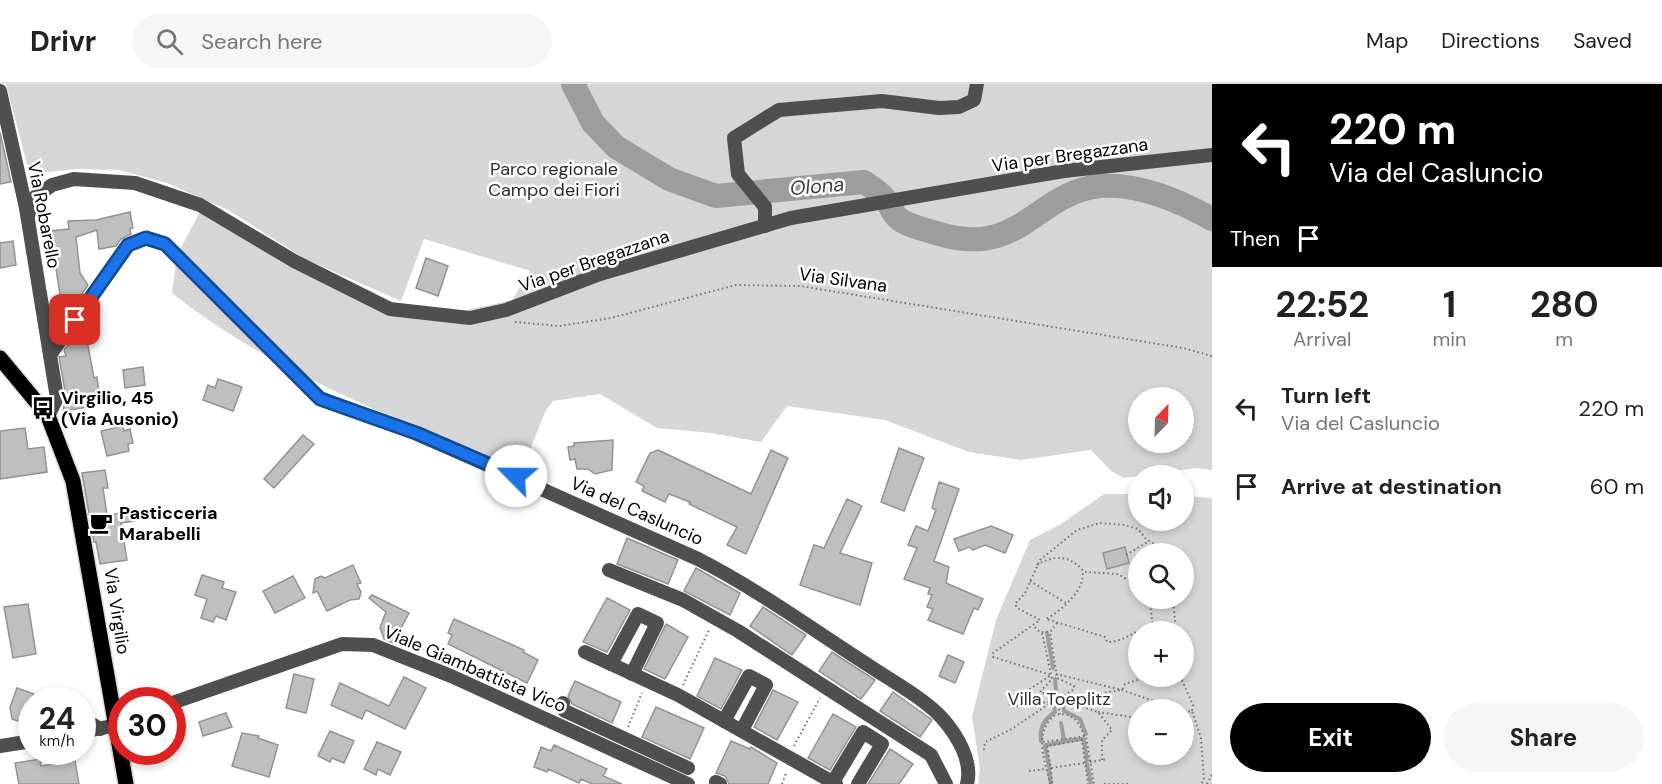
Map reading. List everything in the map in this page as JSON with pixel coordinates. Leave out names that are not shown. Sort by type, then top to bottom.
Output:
[{"type":"main road","name":"Via Virgilio","points":[[0,358],[7,373],[48,416],[63,450],[82,522],[112,687]]},
{"type":"main road","name":"Via Virgilio","points":[[124,765],[126,784]]},
{"type":"street","points":[[765,226],[765,207],[738,174],[735,138],[779,110],[882,101],[939,108],[959,107],[974,100],[979,87],[977,84]]},
{"type":"street","name":"Via Robarello","points":[[0,91],[28,216],[57,398],[48,416]]},
{"type":"street","name":"Via per Bregazzana","points":[[28,216],[35,197],[52,185],[74,179],[135,183],[200,205],[294,261],[390,309],[470,318],[506,310],[600,274],[791,218],[1064,171],[1212,155]]},
{"type":"street","name":"Via del Casluncio","points":[[50,355],[128,245],[146,238],[165,244],[320,399],[416,433],[698,559],[732,576],[898,685],[941,717],[962,746],[969,777],[967,784]]},
{"type":"street","points":[[609,570],[683,600],[932,755],[946,784]]},
{"type":"street","points":[[611,664],[638,614],[657,623],[632,674]]},
{"type":"street","points":[[625,638],[644,648]]},
{"type":"street","name":"Viale Giambattista Vico","points":[[186,698],[342,644],[373,645],[483,690],[688,784]]},
{"type":"street","points":[[585,652],[678,695],[835,783],[863,732],[882,744],[858,784]]},
{"type":"street","points":[[724,721],[749,676],[765,684],[742,730]]},
{"type":"street","points":[[737,698],[754,707]]},
{"type":"street","points":[[563,704],[562,708],[565,711],[625,734],[688,768]]},
{"type":"street","points":[[96,727],[100,729]]},
{"type":"street","points":[[96,730],[108,727]]},
{"type":"street","points":[[617,753],[625,734]]},
{"type":"street","points":[[0,746],[18,743]]},
{"type":"street","points":[[848,756],[868,768]]},
{"type":"path","name":"Via Silvana","points":[[515,322],[559,326],[611,318],[736,285],[800,286],[1183,348],[1212,356]]},
{"type":"path","points":[[1040,620],[1017,608],[1015,604],[1025,593],[1035,567],[1061,541],[1077,530],[1100,523],[1138,529],[1153,543]]},
{"type":"path","points":[[1126,555],[1149,541]]},
{"type":"path","points":[[1035,567],[1053,557],[1060,557],[1073,561],[1084,572],[1118,574],[1128,580]]},
{"type":"path","points":[[1051,675],[993,657],[993,653],[1040,620],[1046,619],[1066,603],[1080,584],[1084,572]]},
{"type":"path","points":[[1029,580],[1066,603]]},
{"type":"path","points":[[678,695],[714,618]]},
{"type":"path","points":[[1046,619],[1105,637],[1107,642],[1118,642],[1128,636]]},
{"type":"path","points":[[1042,633],[1050,632],[1057,623]]},
{"type":"path","points":[[1034,626],[1042,633],[1052,679],[1040,692],[1054,697],[1060,714]]},
{"type":"path","points":[[984,750],[985,742],[1010,730],[1033,713],[1074,689],[1057,679],[1050,632]]},
{"type":"path","points":[[1056,674],[1122,690],[1148,699]]},
{"type":"path","points":[[1051,675],[1008,705],[1011,707],[1122,690]]},
{"type":"path","points":[[625,734],[647,681]]},
{"type":"path","points":[[1122,690],[1128,683]]},
{"type":"path","points":[[789,757],[825,688]]},
{"type":"path","points":[[1063,700],[1098,712],[1128,716]]},
{"type":"path","points":[[1098,712],[1112,730],[1102,740],[1102,760]]},
{"type":"path","points":[[1060,714],[1076,720],[1084,736],[1094,784]]},
{"type":"path","points":[[1051,784],[1046,769],[1043,742],[1046,724],[1060,714]]},
{"type":"path","points":[[1194,717],[1201,738],[1204,780],[1201,784]]},
{"type":"path","points":[[1043,742],[1084,736]]},
{"type":"path","points":[[1051,784],[1047,746],[1082,740],[1088,784]]},
{"type":"path","points":[[1090,762],[1107,759]]},
{"type":"path","points":[[1051,768],[1084,763]]},
{"type":"path","points":[[1029,771],[1046,769]]},
{"type":"path","points":[[1207,784],[1212,774]]},
{"type":"path","points":[[1104,784],[1131,784]]},
{"type":"green space","name":"Parco regionale Campo dei Fiori","points":[[6,84],[1212,84],[1212,470],[1194,468],[1194,465],[1128,465],[1128,477],[1124,478],[1111,471],[1091,450],[1021,460],[969,452],[885,420],[787,406],[761,442],[711,433],[657,428],[600,394],[553,401],[545,412],[521,472],[340,394],[296,372],[212,322],[172,293],[177,255],[201,210],[288,266],[389,315],[454,313],[512,300],[530,271],[424,239],[401,301],[305,259],[228,210],[167,183],[119,170],[77,169],[40,173],[27,164]]},
{"type":"green space","name":"Villa Toeplitz","points":[[1104,494],[1128,494],[1128,531],[1194,531],[1194,497],[1212,498],[1212,784],[978,784],[980,768],[972,717],[996,620],[1030,540],[1061,524]]},
{"type":"building","points":[[0,132],[11,182],[0,184]]},
{"type":"building","points":[[130,212],[133,228],[130,229],[131,234],[121,239],[116,246],[99,249],[97,230],[76,237],[80,273],[88,285],[68,315],[63,313],[50,231],[69,229],[68,221],[96,220]]},
{"type":"building","points":[[13,241],[16,265],[0,268],[0,243]]},
{"type":"building","points":[[426,258],[448,266],[438,296],[416,288]]},
{"type":"building","points":[[86,335],[99,393],[111,391],[113,403],[63,411],[66,397],[59,357],[66,356],[64,350],[68,345],[74,344],[74,337]]},
{"type":"building","points":[[143,367],[145,385],[125,388],[123,370]]},
{"type":"building","points":[[218,379],[242,387],[233,411],[203,400],[208,385],[215,388]]},
{"type":"building","points":[[123,426],[124,431],[130,429],[133,443],[128,444],[129,451],[107,456],[101,431]]},
{"type":"building","points":[[25,428],[28,449],[44,447],[47,472],[0,479],[0,431]]},
{"type":"building","points":[[303,435],[314,444],[274,488],[264,479]]},
{"type":"building","points":[[613,440],[612,470],[595,474],[588,469],[577,469],[575,459],[570,460],[568,447],[574,446],[574,443]]},
{"type":"building","points":[[899,448],[924,458],[904,511],[881,502]]},
{"type":"building","points":[[658,450],[751,494],[771,450],[788,458],[746,554],[727,545],[737,527],[689,504],[690,502],[669,494],[665,502],[642,491],[644,486],[636,482],[650,453]]},
{"type":"building","points":[[105,470],[108,488],[103,488],[107,515],[134,511],[135,521],[121,523],[127,560],[100,564],[82,473]]},
{"type":"building","points":[[939,482],[959,489],[934,561],[949,567],[946,583],[983,599],[978,610],[974,608],[963,634],[928,620],[933,609],[927,607],[932,595],[928,594],[930,588],[904,579],[917,548],[908,545],[916,526],[928,531],[936,510],[932,508]]},
{"type":"building","points":[[847,499],[862,506],[840,553],[872,563],[860,605],[800,585],[814,545],[824,548]]},
{"type":"building","points":[[991,526],[1013,535],[1005,553],[985,545],[973,550],[969,547],[959,551],[954,539]]},
{"type":"building","points":[[627,538],[678,560],[668,584],[617,564]]},
{"type":"building","points":[[1125,547],[1128,563],[1107,569],[1103,553]]},
{"type":"building","points":[[353,565],[361,583],[357,584],[361,592],[359,599],[350,600],[327,611],[317,591],[313,593],[315,579],[321,576],[325,578]]},
{"type":"building","points":[[696,568],[740,593],[730,615],[684,591]]},
{"type":"building","points":[[202,575],[224,582],[222,588],[236,592],[226,620],[216,616],[213,622],[201,618],[207,599],[195,595]]},
{"type":"building","points":[[293,576],[305,598],[275,613],[263,591]]},
{"type":"building","points":[[372,595],[409,613],[393,643],[384,639],[380,627],[386,612],[369,598]]},
{"type":"building","points":[[607,598],[630,610],[607,652],[583,642]]},
{"type":"building","points":[[28,604],[36,654],[13,658],[4,607]]},
{"type":"building","points":[[763,607],[806,635],[792,655],[750,626]]},
{"type":"building","points":[[454,619],[524,650],[523,652],[538,660],[527,683],[448,644],[452,635],[448,633]]},
{"type":"building","points":[[666,624],[688,637],[665,679],[644,669]]},
{"type":"building","points":[[832,652],[875,680],[861,699],[819,671]]},
{"type":"building","points":[[948,655],[964,662],[955,683],[939,676]]},
{"type":"building","points":[[715,658],[742,670],[721,709],[697,696]]},
{"type":"building","points":[[294,674],[314,679],[306,713],[286,708]]},
{"type":"building","points":[[404,677],[426,688],[405,729],[366,710],[362,719],[331,705],[340,683],[389,706]]},
{"type":"building","points":[[575,681],[621,702],[612,723],[572,704],[568,696]]},
{"type":"building","points":[[18,688],[18,721],[12,719],[10,707]]},
{"type":"building","points":[[773,690],[798,702],[777,740],[754,727]]},
{"type":"building","points":[[893,692],[932,720],[920,737],[880,711]]},
{"type":"building","points":[[656,707],[704,728],[690,759],[642,737]]},
{"type":"building","points":[[226,713],[232,727],[203,736],[199,722]]},
{"type":"building","points":[[833,714],[856,727],[830,770],[808,758]]},
{"type":"building","points":[[330,731],[354,741],[344,763],[332,758],[330,762],[318,756]]},
{"type":"building","points":[[242,733],[259,736],[258,738],[278,745],[269,777],[232,766]]},
{"type":"building","points":[[731,741],[750,749],[751,747],[777,763],[768,784],[729,784],[725,776],[716,773]]},
{"type":"building","points":[[377,742],[401,752],[390,775],[378,769],[376,775],[364,769]]},
{"type":"building","points":[[554,745],[607,769],[603,776],[622,784],[592,784],[581,779],[579,783],[548,769],[547,772],[534,767],[541,747],[551,751]]},
{"type":"building","points":[[890,749],[913,764],[899,784],[868,784]]},
{"type":"building","points":[[15,763],[41,766],[76,765],[79,784],[19,784]]},
{"type":"waterway","name":"Olona","points":[[573,84],[593,123],[616,147],[669,179],[716,196],[864,182],[883,196],[902,221],[936,233],[965,239],[988,238],[1008,232],[1058,200],[1077,191],[1100,186],[1143,190],[1186,206],[1212,219]]},
{"type":"waterway","points":[[1047,633],[1053,668]]},
{"type":"waterway","points":[[1055,679],[1057,698]]},
{"type":"waterway","points":[[1063,705],[1064,711],[1080,719],[1086,734]]},
{"type":"waterway","points":[[1041,741],[1042,728],[1045,721],[1055,712],[1054,706]]},
{"type":"waterway","points":[[1061,723],[1064,740]]},
{"type":"waterway","points":[[1065,741],[1082,739]]},
{"type":"waterway","points":[[1084,740],[1087,761]]},
{"type":"waterway","points":[[1046,745],[1063,742]]},
{"type":"waterway","points":[[1045,746],[1049,767]]},
{"type":"waterway","points":[[1087,764],[1091,784]]},
{"type":"waterway","points":[[1049,770],[1051,784]]},
{"type":"place","name":"Virgilio, 45 (Via Ausonio)","points":[[43,408]]},
{"type":"place","name":"Pasticceria Marabelli","points":[[101,523]]},
{"type":"route","points":[[75,320],[128,245],[146,238],[165,244],[320,399],[416,433],[516,476]]}]
